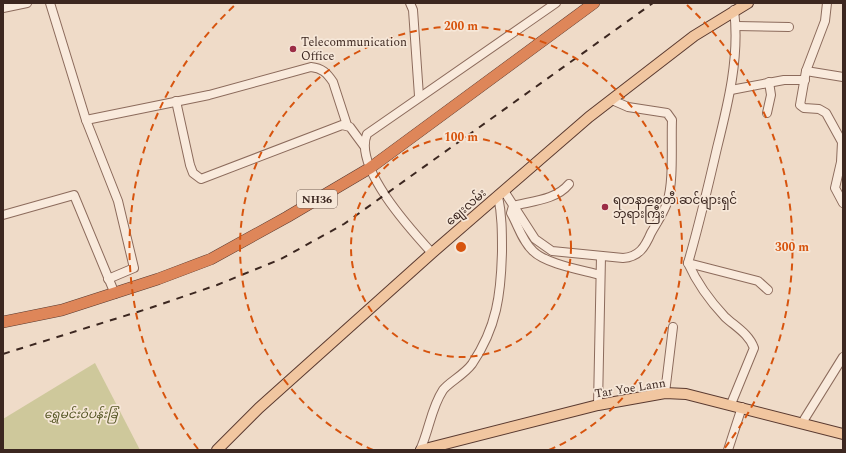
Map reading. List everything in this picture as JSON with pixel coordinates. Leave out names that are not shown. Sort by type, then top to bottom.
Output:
[{"type":"highway","name":"NH36","points":[[3,322],[62,310],[115,294],[211,258],[287,217],[370,168],[594,3]]},
{"type":"main road","name":"စျေးလမ်း","points":[[217,450],[259,408],[432,253],[501,194],[612,100],[694,36],[742,5]]},
{"type":"main road","name":"Tar Yoe Lann","points":[[420,450],[598,405],[665,393],[686,394],[731,404],[843,434]]},
{"type":"street","points":[[3,8],[27,3]]},
{"type":"street","points":[[50,3],[86,120],[118,201],[134,268],[108,279]]},
{"type":"street","points":[[364,146],[367,134],[372,129],[556,3]]},
{"type":"street","points":[[827,3],[826,21],[806,75],[800,106],[819,109],[826,113],[842,142],[843,146],[835,188],[843,203]]},
{"type":"street","points":[[412,5],[420,96]]},
{"type":"street","points":[[731,404],[754,348],[751,339],[725,317],[702,288],[688,263],[702,214],[732,90],[736,26],[742,5]]},
{"type":"street","points":[[736,26],[789,27]]},
{"type":"street","points":[[86,120],[209,95],[311,67],[319,68],[324,70],[333,82],[347,125],[364,146],[370,168],[401,219],[432,253]]},
{"type":"street","points":[[732,90],[806,75],[843,77]]},
{"type":"street","points":[[767,113],[771,95],[769,82]]},
{"type":"street","points":[[501,194],[513,206],[535,239],[552,251],[601,256],[632,257],[639,253],[646,244],[667,203],[671,172],[672,120],[670,115],[628,107],[612,100]]},
{"type":"street","points":[[176,101],[190,166],[193,173],[201,179],[336,126],[347,125]]},
{"type":"street","points":[[513,206],[553,197],[563,192],[569,184]]},
{"type":"street","points":[[420,450],[426,436],[432,414],[443,390],[460,377],[471,364],[483,345],[495,315],[500,299],[501,284],[501,194]]},
{"type":"street","points":[[3,216],[74,195],[115,294]]},
{"type":"street","points":[[513,206],[511,213],[520,233],[532,251],[542,258],[600,275]]},
{"type":"street","points":[[598,405],[601,256]]},
{"type":"street","points":[[688,263],[758,281],[768,290]]},
{"type":"street","points":[[665,393],[673,327]]},
{"type":"street","points":[[802,423],[843,357]]},
{"type":"street","points":[[728,450],[742,407]]},
{"type":"green space","name":"ရွှေမင်းဝံပန်းခြံ","points":[[95,363],[140,450],[3,450],[3,419]]},
{"type":"railway","points":[[3,354],[150,308],[217,285],[281,259],[344,224],[653,3]]},
{"type":"place","name":"Telecommunication Office","points":[[293,49]]},
{"type":"place","name":"ရတနာစေတီ ဆင်များရှင် ဘုရားကြီး","points":[[605,207]]}]
